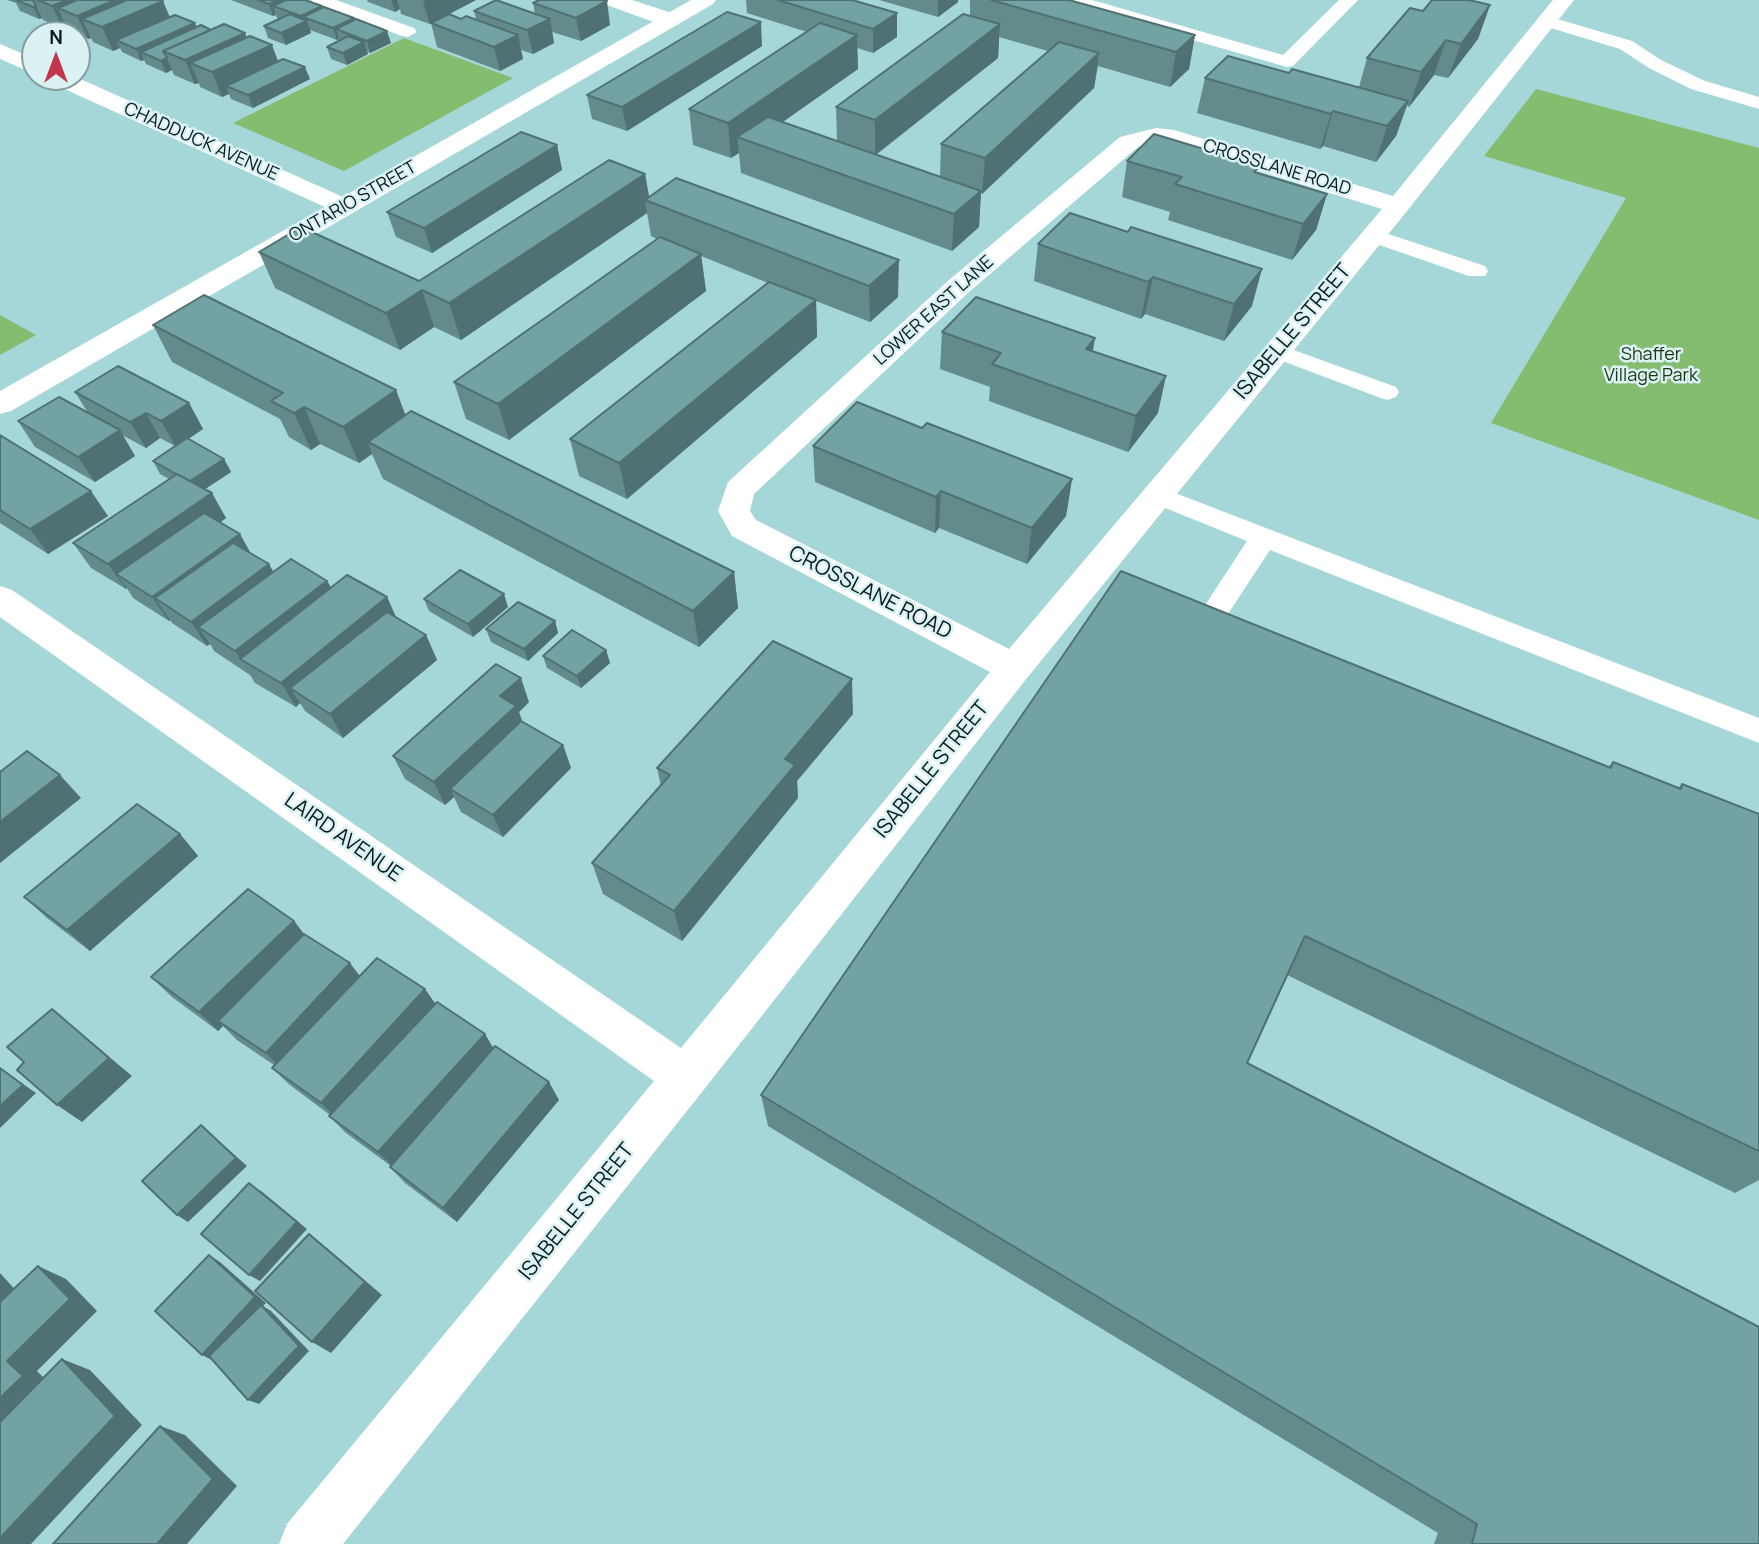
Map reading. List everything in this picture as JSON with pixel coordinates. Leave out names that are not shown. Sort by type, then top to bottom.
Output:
[{"type":"street","points":[[611,0],[670,20]]},
{"type":"street","name":"ONTARIO STREET","points":[[0,404],[706,0]]},
{"type":"street","name":"ISABELLE STREET","points":[[307,1544],[1014,668],[1398,206],[1564,0]]},
{"type":"street","points":[[0,51],[21,61]]},
{"type":"street","name":"CHADDUCK AVENUE","points":[[88,91],[345,207]]},
{"type":"street","name":"CROSSLANE ROAD","points":[[1156,135],[1174,137],[1398,206]]},
{"type":"street","name":"LOWER EAST LANE","points":[[734,510],[739,490],[959,286],[1129,142],[1156,135]]},
{"type":"street","name":"CROSSLANE ROAD","points":[[734,510],[744,528],[1014,668]]},
{"type":"street","name":"LAIRD AVENUE","points":[[0,599],[686,1077]]},
{"type":"lane","points":[[320,0],[408,32]]},
{"type":"lane","points":[[1073,0],[1287,62],[1349,0]]},
{"type":"lane","points":[[1547,21],[1626,45],[1655,64],[1699,85],[1759,103]]},
{"type":"lane","points":[[1373,235],[1477,271]]},
{"type":"lane","points":[[1277,351],[1387,392]]},
{"type":"lane","points":[[1157,495],[1759,731]]},
{"type":"lane","points":[[1214,613],[1264,537]]},
{"type":"green space","points":[[404,38],[513,78],[344,171],[233,123]]},
{"type":"green space","name":"Shaffer Village Park","points":[[1536,89],[1759,148],[1759,520],[1491,423],[1626,198],[1484,156]]},
{"type":"green space","points":[[0,315],[36,335],[0,355]]},
{"type":"building","points":[[16,0],[33,0],[36,6],[33,7]]},
{"type":"building","points":[[38,0],[67,0],[52,6]]},
{"type":"building","points":[[77,0],[115,0],[77,16],[58,8]]},
{"type":"building","points":[[127,0],[163,1],[102,27],[82,19]]},
{"type":"building","points":[[258,0],[278,0],[269,4]]},
{"type":"building","points":[[286,0],[305,0],[322,6],[301,16],[273,6]]},
{"type":"building","points":[[496,0],[550,19],[527,30],[474,11]]},
{"type":"building","points":[[539,0],[607,1],[576,18],[533,3]]},
{"type":"building","points":[[778,0],[852,0],[897,13],[873,29]]},
{"type":"building","points":[[991,0],[1069,0],[1195,35],[1176,52]]},
{"type":"building","points":[[1432,0],[1469,0],[1490,5],[1461,44],[1446,40],[1421,72],[1367,58],[1410,8],[1423,11]]},
{"type":"building","points":[[324,7],[354,18],[333,28],[303,17]]},
{"type":"building","points":[[727,12],[761,22],[622,107],[587,95]]},
{"type":"building","points":[[290,14],[307,21],[281,33],[264,26]]},
{"type":"building","points":[[449,14],[461,19],[466,16],[518,35],[494,47],[431,23]]},
{"type":"building","points":[[963,14],[1000,24],[875,120],[836,107]]},
{"type":"building","points":[[175,15],[195,23],[136,49],[116,40]]},
{"type":"building","points":[[356,19],[387,31],[367,41],[336,29]]},
{"type":"building","points":[[820,23],[857,35],[728,123],[689,109]]},
{"type":"building","points":[[224,24],[245,33],[185,60],[163,51]]},
{"type":"building","points":[[201,25],[211,30],[163,51],[167,58],[161,61],[141,52]]},
{"type":"building","points":[[250,36],[272,45],[212,72],[190,63]]},
{"type":"building","points":[[348,36],[364,42],[343,53],[327,47]]},
{"type":"building","points":[[1059,42],[1099,53],[985,158],[941,144]]},
{"type":"building","points":[[1228,56],[1289,73],[1292,69],[1408,101],[1387,126],[1333,111],[1331,114],[1205,78]]},
{"type":"building","points":[[283,59],[305,67],[248,95],[226,86]]},
{"type":"building","points":[[768,117],[981,191],[954,214],[737,137]]},
{"type":"building","points":[[521,132],[557,145],[424,228],[387,212]]},
{"type":"building","points":[[1154,134],[1260,166],[1254,172],[1327,194],[1303,224],[1175,184],[1182,177],[1127,161]]},
{"type":"building","points":[[609,160],[645,174],[449,303],[422,290],[386,313],[259,252],[301,227],[419,281]]},
{"type":"building","points":[[676,178],[899,260],[869,286],[645,200]]},
{"type":"building","points":[[1070,213],[1128,232],[1131,227],[1262,269],[1234,304],[1153,277],[1148,282],[1038,244]]},
{"type":"building","points":[[660,237],[701,254],[498,404],[454,382]]},
{"type":"building","points":[[769,282],[816,300],[619,463],[570,439]]},
{"type":"building","points":[[204,295],[396,390],[343,427],[304,407],[294,413],[271,401],[283,393],[153,325]]},
{"type":"building","points":[[976,297],[1095,338],[1086,349],[1166,376],[1136,416],[992,364],[1001,353],[942,332]]},
{"type":"building","points":[[118,366],[189,403],[161,421],[146,413],[130,422],[75,392]]},
{"type":"building","points":[[59,397],[120,430],[78,457],[18,421]]},
{"type":"building","points":[[857,402],[922,428],[927,423],[1072,479],[1032,528],[941,491],[936,497],[813,446]]},
{"type":"building","points":[[411,411],[734,572],[693,611],[368,442]]},
{"type":"building","points":[[0,435],[91,491],[30,529],[0,510]]},
{"type":"building","points":[[187,438],[224,459],[190,481],[153,461]]},
{"type":"building","points":[[177,474],[212,493],[108,564],[73,543]]},
{"type":"building","points":[[204,513],[240,534],[152,597],[116,574]]},
{"type":"building","points":[[233,543],[269,564],[191,622],[155,598]]},
{"type":"building","points":[[291,559],[327,581],[235,651],[198,627]]},
{"type":"building","points":[[460,570],[504,594],[468,624],[424,599]]},
{"type":"building","points":[[1121,571],[1611,768],[1613,762],[1681,789],[1682,784],[1759,814],[1759,1151],[1305,936],[1247,1063],[1759,1327],[1759,1544],[1472,1544],[1477,1524],[761,1095]]},
{"type":"building","points":[[347,575],[387,597],[281,683],[240,659]]},
{"type":"building","points":[[518,602],[555,621],[524,649],[486,629]]},
{"type":"building","points":[[387,612],[426,635],[330,714],[290,688]]},
{"type":"building","points":[[572,630],[606,650],[577,676],[543,656]]},
{"type":"building","points":[[773,641],[852,679],[785,759],[795,765],[674,911],[592,863],[670,775],[657,768]]},
{"type":"building","points":[[496,664],[521,678],[500,696],[516,706],[434,782],[393,756]]},
{"type":"building","points":[[521,721],[563,745],[493,815],[450,789]]},
{"type":"building","points":[[27,751],[60,775],[0,822],[0,772]]},
{"type":"building","points":[[137,804],[180,834],[67,930],[24,897]]},
{"type":"building","points":[[248,889],[294,921],[199,1012],[151,977]]},
{"type":"building","points":[[304,934],[350,963],[266,1053],[218,1021]]},
{"type":"building","points":[[377,958],[425,989],[321,1103],[272,1068]]},
{"type":"building","points":[[437,1002],[485,1034],[378,1152],[329,1116]]},
{"type":"building","points":[[52,1009],[109,1058],[57,1105],[17,1070],[24,1062],[7,1047]]},
{"type":"building","points":[[495,1046],[549,1082],[443,1208],[390,1167]]},
{"type":"building","points":[[0,1068],[23,1085],[0,1106]]},
{"type":"building","points":[[201,1125],[236,1158],[177,1215],[142,1181]]},
{"type":"building","points":[[249,1183],[297,1222],[249,1275],[201,1234]]},
{"type":"building","points":[[309,1234],[365,1282],[312,1342],[255,1291]]},
{"type":"building","points":[[209,1255],[255,1297],[202,1355],[155,1311]]},
{"type":"building","points":[[38,1266],[70,1299],[7,1361],[23,1376],[0,1398],[0,1302]]},
{"type":"building","points":[[261,1305],[299,1346],[248,1400],[209,1356]]},
{"type":"building","points":[[62,1359],[115,1416],[0,1538],[0,1422]]},
{"type":"building","points":[[160,1426],[213,1479],[157,1544],[53,1544]]}]
